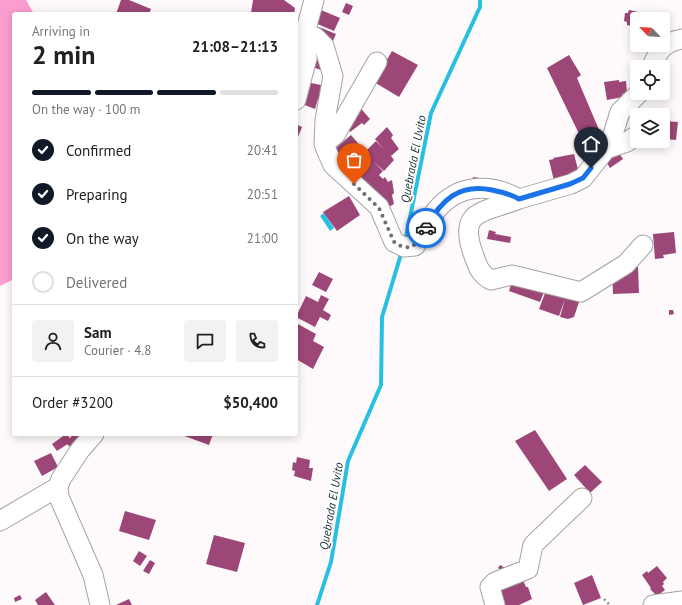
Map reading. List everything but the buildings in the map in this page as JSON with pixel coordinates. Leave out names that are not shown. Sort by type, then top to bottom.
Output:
[{"type":"street","points":[[298,92],[307,58],[300,34],[314,0]]},
{"type":"street","points":[[300,34],[315,38],[324,46],[333,76],[325,120],[324,144],[334,165],[379,208],[394,242],[404,247],[415,246],[440,206],[449,198],[464,190],[478,187],[510,194],[519,199]]},
{"type":"street","points":[[655,60],[660,49],[676,40]]},
{"type":"street","points":[[324,144],[335,135],[377,62]]},
{"type":"street","points":[[632,100],[620,112],[610,144],[583,178],[570,184],[519,199],[500,207],[482,210],[476,214],[470,224],[468,234],[469,245],[477,267],[484,277],[491,280],[512,275],[581,292],[626,264],[643,245]]},
{"type":"street","points":[[606,149],[630,140]]},
{"type":"street","points":[[0,521],[58,487],[80,450],[92,436]]},
{"type":"street","points":[[58,487],[59,497],[93,575],[100,605]]},
{"type":"street","points":[[495,605],[490,587],[495,582],[528,569],[534,545],[582,498]]},
{"type":"street","points":[[653,605],[682,601]]},
{"type":"path","points":[[604,599],[610,605]]},
{"type":"shaded area","points":[[0,0],[26,0],[33,12],[12,12],[12,280],[0,286]]},
{"type":"water","points":[[324,213],[334,228],[330,231],[320,216]]},
{"type":"waterway","name":"Quebrada El Uvito","points":[[405,242],[431,113],[480,7],[480,0]]},
{"type":"waterway","name":"Quebrada El Uvito","points":[[317,605],[331,562],[348,461],[381,385],[382,317],[402,251]]},
{"type":"way so far","points":[[354,184],[379,208],[394,242],[398,245],[409,248],[415,246],[426,228]]},
{"type":"route","points":[[426,228],[432,216],[440,206],[449,198],[464,190],[478,187],[510,194],[519,199],[570,184],[583,178],[591,168]]}]
